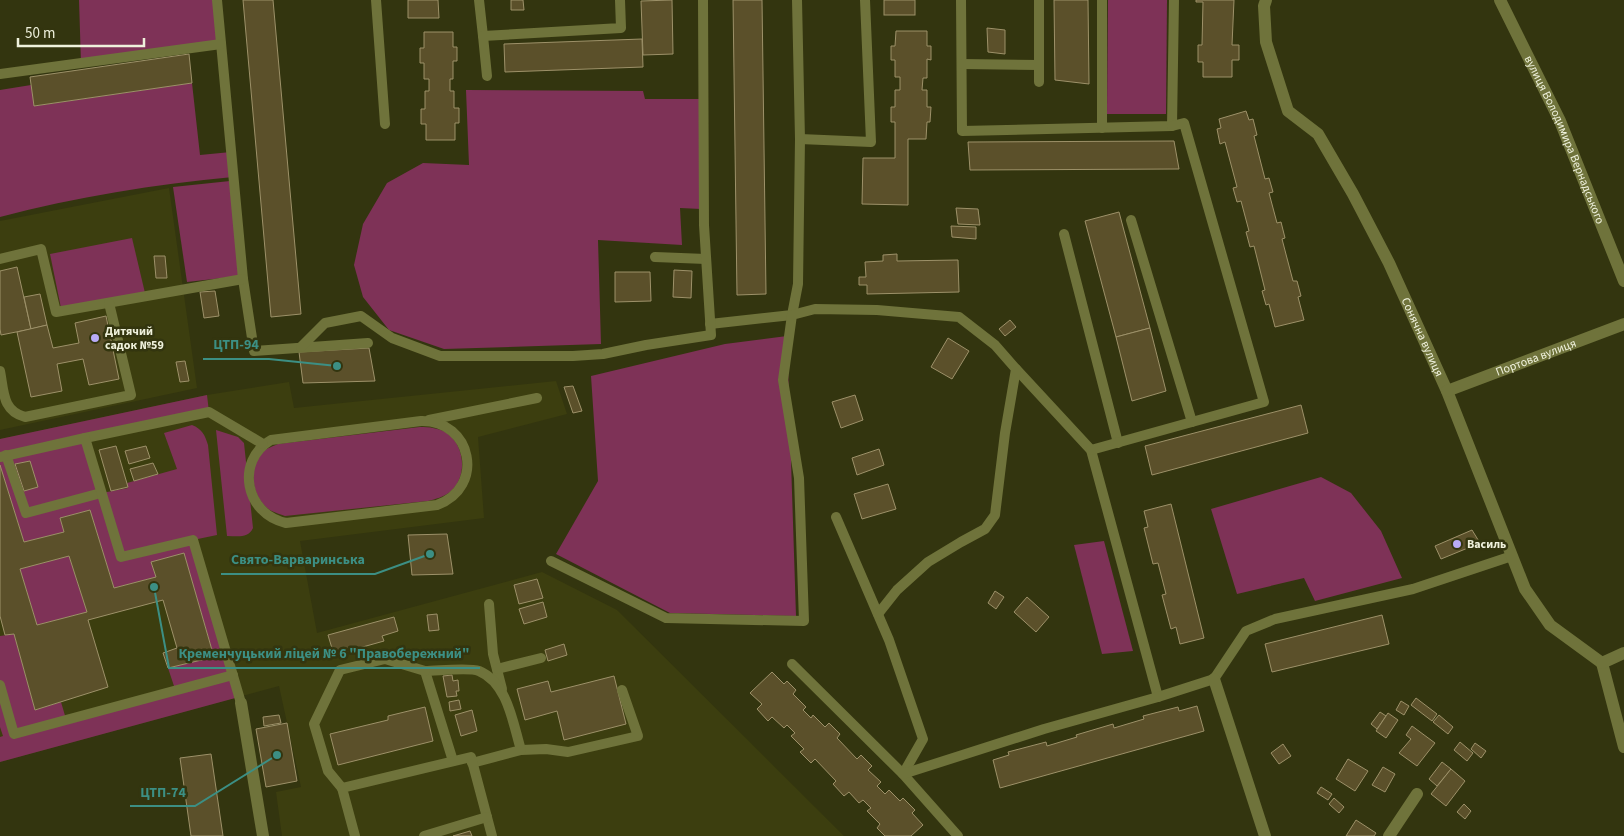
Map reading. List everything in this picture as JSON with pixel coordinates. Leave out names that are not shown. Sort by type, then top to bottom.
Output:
[{"type":"street","name":"Сонячна вулиця","points":[[1266,0],[1264,6],[1266,42],[1288,111],[1318,134],[1353,194],[1389,263],[1447,391],[1525,589],[1550,625],[1602,663]]},
{"type":"street","name":"вулиця Володимира Вернадського","points":[[1500,0],[1560,121],[1624,281]]},
{"type":"street","name":"Портова вулиця","points":[[1447,391],[1624,324]]},
{"type":"street","points":[[1624,653],[1602,663],[1624,747]]},
{"type":"street","points":[[1214,679],[1265,836]]},
{"type":"street","points":[[241,703],[262,836]]},
{"type":"street","points":[[1389,836],[1417,794]]},
{"type":"lane","points":[[217,0],[243,279],[254,351],[368,343]]},
{"type":"lane","points":[[376,0],[385,124]]},
{"type":"lane","points":[[479,0],[487,76]]},
{"type":"lane","points":[[483,36],[621,28],[620,0]]},
{"type":"lane","points":[[300,347],[325,323],[361,316],[392,338],[440,356],[573,356],[603,354],[646,345],[711,336],[704,225],[703,0]]},
{"type":"lane","points":[[551,561],[666,618],[804,621],[799,478],[783,380],[798,284],[800,139],[797,0]]},
{"type":"lane","points":[[800,139],[871,142],[865,0]]},
{"type":"lane","points":[[961,0],[962,132],[1172,126],[1184,123],[1264,402],[1091,450]]},
{"type":"lane","points":[[1039,82],[1040,0]]},
{"type":"lane","points":[[1102,0],[1102,128]]},
{"type":"lane","points":[[1172,126],[1174,0]]},
{"type":"lane","points":[[0,74],[221,44]]},
{"type":"lane","points":[[962,64],[1039,65]]},
{"type":"lane","points":[[1131,220],[1192,422]]},
{"type":"lane","points":[[1064,234],[1118,443]]},
{"type":"lane","points":[[0,258],[41,249],[56,312],[243,279]]},
{"type":"lane","points":[[655,257],[706,259]]},
{"type":"lane","points":[[0,371],[6,404],[13,413],[25,417],[132,395],[108,303]]},
{"type":"lane","points":[[710,324],[792,315],[815,308],[877,310],[959,317],[995,345],[1091,450],[1158,697]]},
{"type":"lane","points":[[878,614],[898,590],[928,562],[985,529],[995,515],[1005,433],[1016,369]]},
{"type":"lane","points":[[421,421],[429,421],[446,427],[455,433],[462,442],[466,453],[468,465],[466,477],[462,487],[447,502],[437,505],[286,523],[277,521],[269,516],[254,499],[249,482],[250,464],[263,444],[271,440],[421,421],[537,398]]},
{"type":"lane","points":[[101,493],[26,513],[3,456],[209,412],[263,444]]},
{"type":"lane","points":[[85,438],[121,557],[193,540],[241,703]]},
{"type":"lane","points":[[836,517],[895,656],[923,739],[903,774]]},
{"type":"lane","points":[[903,774],[1044,729],[1214,679],[1246,631],[1275,619],[1413,589],[1512,556]]},
{"type":"lane","points":[[489,604],[493,654],[521,750]]},
{"type":"lane","points":[[497,669],[541,658]]},
{"type":"lane","points":[[355,836],[342,788],[328,771],[314,724],[340,670],[384,659],[425,671],[478,671],[494,682],[504,694]]},
{"type":"lane","points":[[792,664],[903,774],[958,836]]},
{"type":"lane","points":[[425,671],[453,761]]},
{"type":"lane","points":[[0,685],[14,734],[233,675]]},
{"type":"lane","points":[[472,763],[521,750],[546,749],[568,752],[638,736],[622,690]]},
{"type":"lane","points":[[342,788],[471,757],[492,836]]},
{"type":"lane","points":[[424,836],[487,817]]},
{"type":"shaded area","points":[[79,0],[217,0],[221,44],[81,63]]},
{"type":"shaded area","points":[[1108,0],[1167,0],[1166,114],[1107,114]]},
{"type":"shaded area","points":[[192,83],[200,155],[231,152],[233,177],[174,183],[116,192],[0,217],[0,90],[31,85],[35,106]]},
{"type":"shaded area","points":[[466,90],[643,91],[645,99],[699,99],[701,209],[680,208],[682,245],[598,240],[601,344],[444,349],[389,330],[363,297],[354,265],[363,224],[387,183],[423,163],[469,165]]},
{"type":"shaded area","points":[[230,181],[240,276],[187,282],[173,187]]},
{"type":"shaded area","name":"Дитячий садок №59","points":[[169,188],[197,388],[0,430],[0,221]]},
{"type":"shaded area","points":[[132,238],[145,293],[61,308],[50,254]]},
{"type":"shaded area","points":[[787,336],[796,616],[670,613],[556,554],[598,481],[591,376],[725,344]]},
{"type":"shaded area","points":[[556,381],[567,414],[478,437],[484,518],[300,541],[317,633],[542,572],[617,610],[844,836],[282,836],[276,792],[301,787],[279,686],[0,762],[0,439],[207,395],[289,382],[294,408]]},
{"type":"shaded area","points":[[207,395],[209,412],[85,438],[102,493],[128,488],[127,483],[177,469],[164,433],[192,425],[201,430],[204,435],[208,445],[217,535],[193,540],[239,697],[0,762],[0,737],[3,736],[0,727],[0,636],[14,634],[35,710],[61,702],[66,719],[175,689],[168,668],[214,656],[184,554],[152,562],[156,577],[114,588],[90,510],[60,518],[64,532],[24,542],[0,465],[0,439]]},
{"type":"shaded area","points":[[420,427],[434,428],[447,433],[458,446],[461,453],[462,470],[460,478],[456,486],[442,497],[428,501],[285,516],[267,508],[255,488],[254,472],[259,457],[264,451],[278,444]]},
{"type":"shaded area","points":[[216,430],[238,437],[244,443],[253,528],[251,532],[245,535],[227,536]]},
{"type":"shaded area","points":[[1321,477],[1351,493],[1381,531],[1402,578],[1315,601],[1304,578],[1237,594],[1211,509]]},
{"type":"shaded area","points":[[1104,541],[1133,651],[1102,654],[1074,545]]},
{"type":"shaded area","points":[[69,556],[87,612],[37,625],[20,569]]},
{"type":"building","points":[[243,0],[273,0],[301,314],[271,317]]},
{"type":"building","points":[[408,0],[438,0],[439,18],[408,18]]},
{"type":"building","points":[[511,0],[523,0],[524,10],[511,10]]},
{"type":"building","points":[[672,0],[673,54],[643,55],[641,1]]},
{"type":"building","points":[[733,0],[762,0],[766,294],[737,295]]},
{"type":"building","points":[[884,0],[915,0],[915,15],[884,15]]},
{"type":"building","points":[[1054,0],[1088,0],[1089,84],[1055,80]]},
{"type":"building","points":[[1196,0],[1234,0],[1232,45],[1239,45],[1239,60],[1232,60],[1232,77],[1203,77],[1203,62],[1198,62],[1198,45],[1202,45],[1203,2],[1196,2]]},
{"type":"building","points":[[987,28],[1005,30],[1005,54],[988,52]]},
{"type":"building","points":[[896,31],[927,31],[927,46],[931,46],[931,60],[927,59],[927,78],[923,78],[922,90],[927,90],[927,107],[931,107],[930,122],[927,122],[926,139],[908,139],[908,205],[862,204],[863,158],[895,158],[895,122],[891,122],[891,107],[895,107],[895,90],[900,90],[900,77],[895,77],[895,60],[891,60],[891,46],[895,46]]},
{"type":"building","points":[[424,32],[453,32],[453,47],[457,47],[457,61],[453,61],[453,79],[450,79],[450,91],[454,91],[454,108],[459,108],[459,123],[455,123],[455,140],[426,140],[426,124],[421,124],[421,109],[425,109],[425,91],[429,91],[429,79],[424,79],[424,63],[420,63],[420,48],[424,48]]},
{"type":"building","points":[[642,39],[643,67],[505,72],[504,44]]},
{"type":"building","points":[[189,54],[192,83],[34,106],[30,77]]},
{"type":"building","points":[[1246,111],[1249,120],[1253,119],[1257,135],[1254,136],[1265,179],[1269,178],[1273,192],[1269,193],[1277,223],[1281,222],[1285,238],[1282,239],[1293,281],[1297,281],[1301,296],[1298,297],[1304,320],[1275,327],[1269,304],[1266,305],[1262,291],[1265,290],[1254,246],[1250,247],[1246,232],[1249,231],[1241,201],[1237,202],[1233,188],[1237,187],[1225,142],[1220,144],[1217,129],[1221,128],[1219,119]]},
{"type":"building","points":[[1174,141],[1179,169],[970,170],[968,142]]},
{"type":"building","points":[[956,208],[978,209],[980,225],[958,224]]},
{"type":"building","points":[[1119,212],[1150,328],[1116,337],[1085,221]]},
{"type":"building","points":[[951,226],[976,227],[976,239],[952,237]]},
{"type":"building","points":[[897,254],[897,261],[958,260],[959,292],[867,294],[867,285],[859,285],[859,277],[866,277],[865,262],[883,261],[883,255]]},
{"type":"building","points":[[154,256],[165,256],[167,278],[156,278]]},
{"type":"building","points":[[17,267],[31,329],[1,335],[0,271]]},
{"type":"building","points":[[674,270],[692,271],[691,298],[673,297]]},
{"type":"building","points":[[615,272],[650,272],[651,301],[615,302]]},
{"type":"building","points":[[215,291],[219,316],[204,318],[200,292]]},
{"type":"building","points":[[40,294],[47,325],[31,329],[24,297]]},
{"type":"building","points":[[106,316],[119,379],[89,385],[83,359],[57,364],[62,391],[31,397],[17,332],[47,325],[53,348],[79,343],[75,323]]},
{"type":"building","points":[[1010,320],[1016,327],[1005,336],[999,329]]},
{"type":"building","points":[[1150,328],[1166,391],[1132,401],[1116,337]]},
{"type":"building","points":[[948,338],[969,351],[952,379],[931,367]]},
{"type":"building","points":[[369,348],[375,381],[303,383],[299,352]]},
{"type":"building","points":[[185,361],[189,381],[180,382],[176,362]]},
{"type":"building","points":[[573,386],[582,411],[573,413],[564,387]]},
{"type":"building","points":[[855,395],[863,420],[841,428],[832,402]]},
{"type":"building","points":[[1301,405],[1308,433],[1152,475],[1145,446]]},
{"type":"building","points":[[116,446],[128,487],[111,491],[99,450]]},
{"type":"building","points":[[146,446],[150,458],[129,464],[125,451]]},
{"type":"building","points":[[879,449],[884,465],[857,475],[852,458]]},
{"type":"building","points":[[30,461],[38,487],[24,491],[15,464]]},
{"type":"building","points":[[153,463],[158,474],[134,481],[130,469]]},
{"type":"building","points":[[0,465],[24,542],[64,532],[60,518],[90,510],[114,588],[156,577],[151,562],[184,553],[214,657],[168,668],[163,653],[177,648],[163,600],[88,620],[108,687],[35,710],[14,634],[5,635],[0,616]],"holes":[[[69,556],[87,612],[37,625],[20,569]]]},
{"type":"building","points":[[888,484],[896,509],[862,519],[854,494]]},
{"type":"building","points":[[1171,504],[1204,638],[1180,644],[1176,627],[1171,629],[1162,595],[1166,594],[1158,563],[1153,564],[1144,528],[1148,527],[1144,511]]},
{"type":"building","name":"Василь","points":[[1472,530],[1480,543],[1441,559],[1435,546]]},
{"type":"building","points":[[447,534],[453,574],[412,575],[408,535]]},
{"type":"building","points":[[537,579],[543,598],[519,604],[514,585]]},
{"type":"building","points":[[995,591],[1004,597],[996,609],[988,603]]},
{"type":"building","points":[[1027,597],[1049,617],[1036,632],[1014,612]]},
{"type":"building","points":[[543,602],[547,617],[524,624],[519,609]]},
{"type":"building","points":[[437,614],[439,630],[429,631],[427,615]]},
{"type":"building","points":[[1382,615],[1389,644],[1272,672],[1265,644]]},
{"type":"building","points":[[394,617],[398,631],[382,636],[384,641],[334,655],[328,635]]},
{"type":"building","points":[[564,644],[567,655],[548,661],[545,650]]},
{"type":"building","points":[[772,672],[784,684],[787,681],[796,690],[793,694],[806,707],[803,710],[811,718],[813,715],[825,727],[829,723],[840,734],[837,738],[857,759],[861,755],[872,766],[868,770],[881,782],[877,786],[885,794],[889,790],[900,801],[903,798],[915,810],[912,813],[923,825],[911,836],[885,836],[877,828],[880,824],[867,811],[871,808],[863,800],[859,803],[849,792],[844,796],[833,784],[836,781],[815,759],[811,763],[800,752],[804,749],[791,736],[795,733],[787,725],[784,728],[772,717],[768,721],[757,709],[762,704],[750,693]]},
{"type":"building","points":[[452,675],[453,681],[458,680],[459,691],[456,691],[457,696],[447,697],[443,676]]},
{"type":"building","points":[[614,676],[626,724],[564,740],[557,711],[525,720],[517,689],[548,681],[551,692]]},
{"type":"building","points":[[1416,698],[1437,714],[1432,721],[1411,705]]},
{"type":"building","points":[[459,700],[461,709],[450,711],[449,702]]},
{"type":"building","points":[[1401,701],[1409,706],[1404,715],[1396,710]]},
{"type":"building","points":[[1197,706],[1204,731],[1000,788],[993,760],[1009,755],[1008,752],[1046,742],[1047,746],[1077,737],[1076,735],[1113,724],[1114,728],[1144,719],[1143,716],[1178,707],[1179,711]]},
{"type":"building","points":[[425,707],[433,741],[338,765],[330,734],[388,720],[388,716]]},
{"type":"building","points":[[472,710],[477,731],[461,736],[455,715]]},
{"type":"building","points":[[1380,712],[1386,716],[1377,729],[1371,724]]},
{"type":"building","points":[[1388,713],[1398,720],[1386,738],[1376,731]]},
{"type":"building","points":[[279,715],[281,723],[264,726],[263,717]]},
{"type":"building","points":[[1439,715],[1453,727],[1448,734],[1433,722]]},
{"type":"building","points":[[287,723],[297,781],[266,787],[256,729]]},
{"type":"building","points":[[1412,726],[1435,743],[1417,766],[1399,753],[1411,739],[1406,735]]},
{"type":"building","points":[[1460,742],[1473,753],[1467,761],[1454,750]]},
{"type":"building","points":[[1475,743],[1486,751],[1481,758],[1471,749]]},
{"type":"building","points":[[1283,744],[1291,756],[1279,764],[1271,753]]},
{"type":"building","points":[[211,754],[223,836],[191,836],[180,758]]},
{"type":"building","points":[[1348,759],[1368,771],[1355,791],[1336,779]]},
{"type":"building","points":[[1442,762],[1451,769],[1437,786],[1429,779]]},
{"type":"building","points":[[1383,767],[1395,774],[1385,792],[1372,785]]},
{"type":"building","points":[[1451,769],[1465,781],[1446,806],[1431,794]]},
{"type":"building","points":[[1321,787],[1332,794],[1328,800],[1317,793]]},
{"type":"building","points":[[1334,798],[1344,807],[1339,813],[1329,804]]},
{"type":"building","points":[[1464,804],[1471,811],[1465,819],[1457,812]]},
{"type":"building","points":[[1356,820],[1376,833],[1374,836],[1346,836]]},
{"type":"building","points":[[470,831],[472,836],[453,836]]},
{"type":"place","name":"Дитячий садок №59","points":[[95,338]]},
{"type":"place","name":"ЦТП-94","points":[[337,366]]},
{"type":"place","name":"Василь","points":[[1457,544]]},
{"type":"place","name":"Свято-Варваринська","points":[[430,554]]},
{"type":"place","name":"Кременчуцький ліцей № 6 \"Правобережний\"","points":[[154,587]]},
{"type":"place","name":"ЦТП-74","points":[[277,755]]}]
